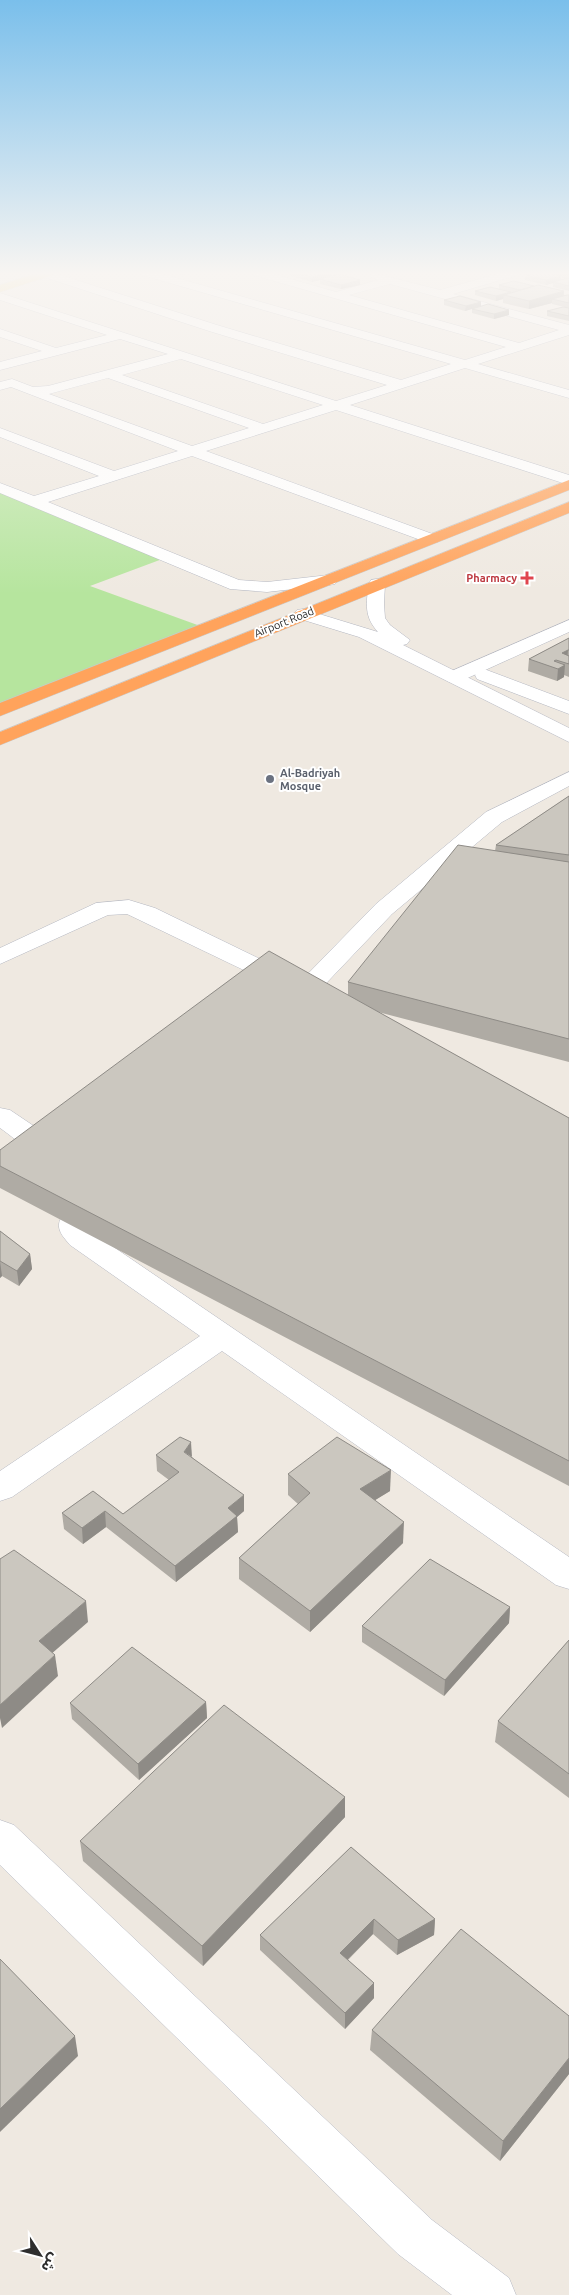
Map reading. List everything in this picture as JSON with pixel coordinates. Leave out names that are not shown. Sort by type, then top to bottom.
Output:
[{"type":"highway","name":"Airport Road","points":[[0,710],[569,485]]},
{"type":"highway","name":"Airport Road","points":[[0,739],[569,506]]},
{"type":"street","points":[[31,390],[54,389],[86,380]]},
{"type":"street","points":[[125,380],[264,429]]},
{"type":"street","points":[[257,380],[569,480]]},
{"type":"street","points":[[390,380],[403,384]]},
{"type":"street","points":[[32,502],[415,380]]},
{"type":"street","points":[[518,380],[569,394]]},
{"type":"street","points":[[4,383],[31,390],[47,398],[192,452],[432,539]]},
{"type":"street","points":[[0,432],[113,476]]},
{"type":"street","points":[[0,488],[236,585],[268,587],[329,580]]},
{"type":"street","points":[[377,584],[373,613],[376,622],[384,631],[462,673],[569,736]]},
{"type":"street","points":[[303,614],[365,633],[462,673],[569,708]]},
{"type":"street","points":[[462,673],[569,625]]},
{"type":"street","points":[[0,957],[104,908],[129,908],[147,913],[314,995],[384,909],[494,817],[569,778]]},
{"type":"street","points":[[0,1116],[96,1181],[102,1189],[98,1199],[73,1222],[74,1231],[80,1238],[569,1575]]},
{"type":"street","points":[[0,1488],[221,1336]]},
{"type":"street","points":[[0,1838],[414,2237],[492,2295]]},
{"type":"green space","points":[[0,490],[165,558],[90,586],[203,627],[0,706]]},
{"type":"building","points":[[569,638],[569,650],[562,653],[569,656],[569,664],[556,660],[554,661],[565,665],[558,669],[529,659]]},
{"type":"building","points":[[569,796],[569,855],[496,845]]},
{"type":"building","points":[[458,845],[569,862],[569,1039],[348,982]]},
{"type":"building","points":[[269,951],[569,1118],[569,1461],[0,1166],[0,1150]]},
{"type":"building","points":[[0,1231],[30,1254],[17,1271],[0,1261]]},
{"type":"building","points":[[180,1437],[191,1442],[184,1452],[244,1495],[228,1508],[237,1516],[175,1566],[105,1511],[82,1528],[62,1513],[93,1491],[123,1514],[179,1472],[156,1455]]},
{"type":"building","points":[[337,1437],[391,1470],[360,1489],[404,1522],[310,1611],[239,1558],[310,1493],[288,1474]]},
{"type":"building","points":[[14,1550],[86,1601],[39,1641],[55,1655],[0,1705],[0,1559]]},
{"type":"building","points":[[430,1559],[510,1607],[445,1680],[362,1626]]},
{"type":"building","points":[[569,1640],[569,1774],[498,1721]]},
{"type":"building","points":[[132,1647],[206,1702],[138,1764],[70,1703]]},
{"type":"building","points":[[224,1705],[345,1797],[202,1946],[80,1841]]},
{"type":"building","points":[[351,1847],[435,1919],[398,1940],[374,1919],[340,1953],[374,1983],[345,2013],[260,1935]]},
{"type":"building","points":[[461,1929],[569,2016],[569,2058],[503,2141],[372,2030]]},
{"type":"building","points":[[0,1959],[75,2036],[0,2109]]},
{"type":"place","name":"Pharmacy","points":[[527,578]]},
{"type":"place","name":"Al-Badriyah Mosque","points":[[270,779]]}]
